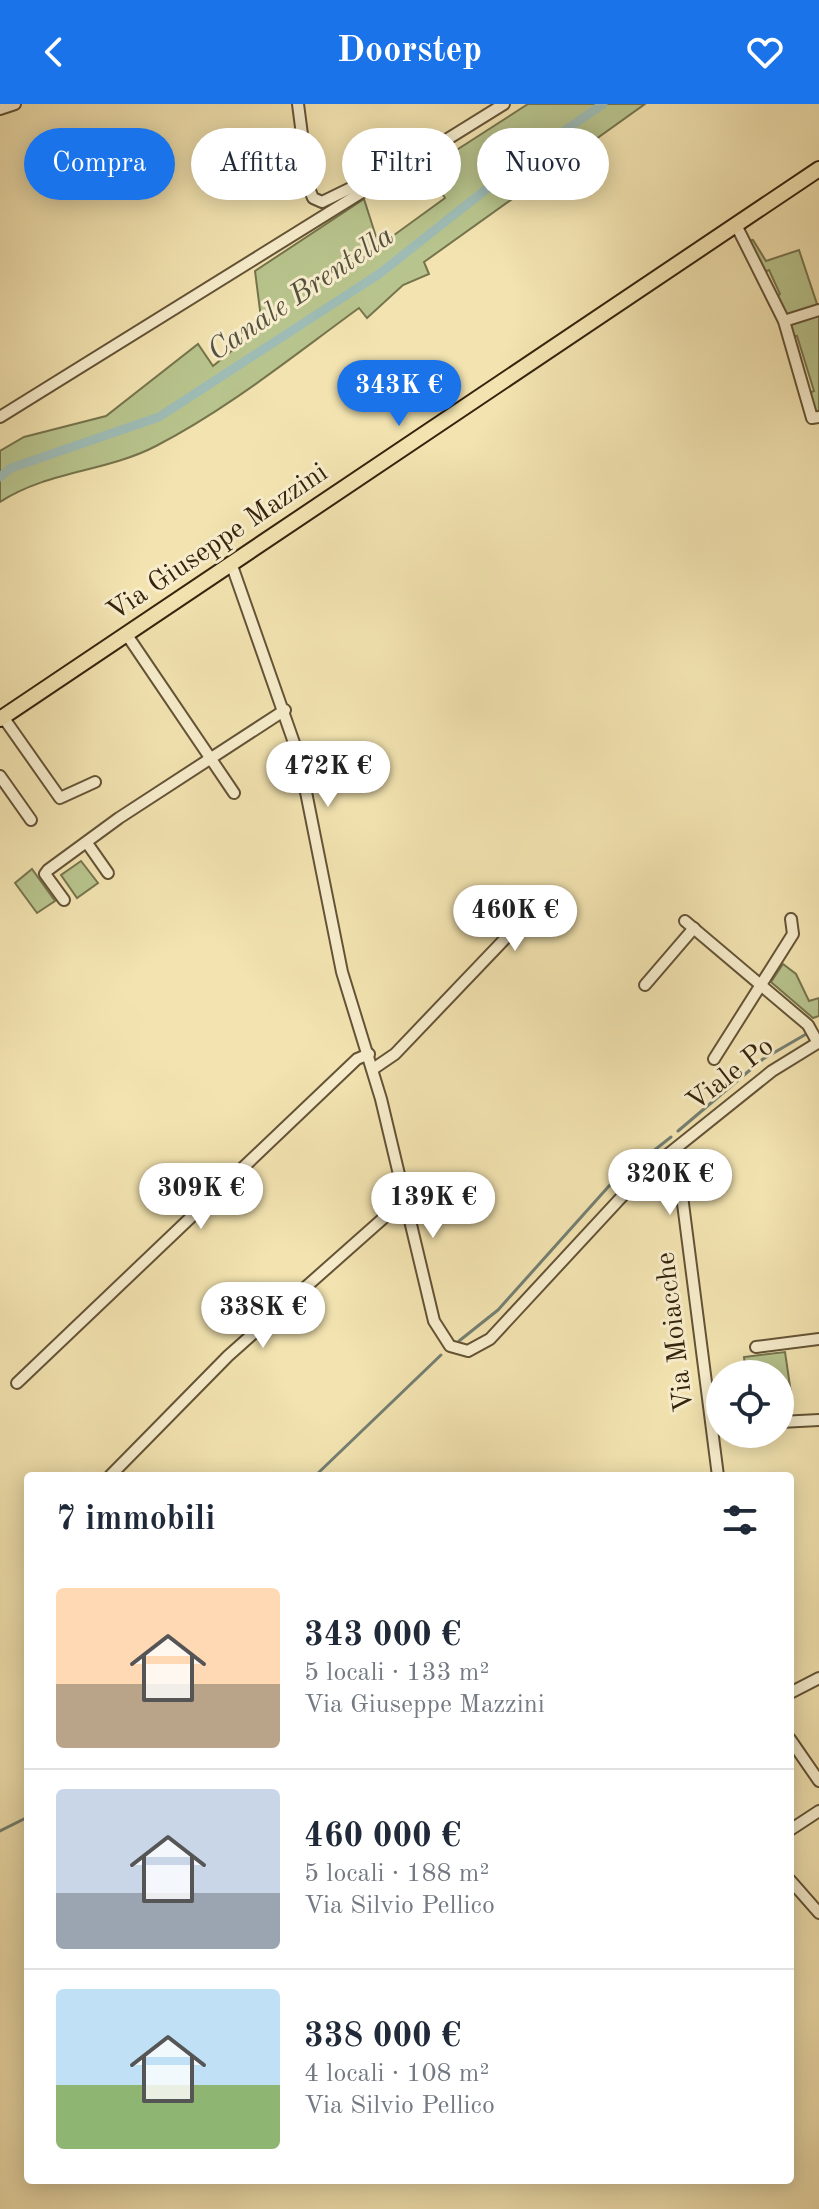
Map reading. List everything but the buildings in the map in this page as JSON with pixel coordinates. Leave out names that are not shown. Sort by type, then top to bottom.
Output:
[{"type":"main road","name":"Via Giuseppe Mazzini","points":[[2,718],[819,169]]},
{"type":"street","points":[[0,109],[15,104]]},
{"type":"street","points":[[298,104],[313,198],[322,202],[342,192]]},
{"type":"street","points":[[461,130],[504,104]]},
{"type":"street","points":[[0,417],[346,200]]},
{"type":"street","points":[[736,225],[787,320],[812,418],[819,417]]},
{"type":"street","points":[[787,320],[819,310]]},
{"type":"street","name":"Viale Po","points":[[231,563],[285,710],[308,796],[342,972],[373,1069],[434,1321],[450,1346],[468,1351],[490,1339],[641,1176],[772,1071],[818,1042],[808,1025],[690,924],[645,985]]},
{"type":"street","points":[[127,635],[234,793]]},
{"type":"street","points":[[64,900],[45,874],[119,818],[285,710]]},
{"type":"street","name":"Via Giuseppe Mazzini","points":[[2,718],[60,798],[95,782]]},
{"type":"street","points":[[0,776],[31,820]]},
{"type":"street","points":[[87,843],[108,873]]},
{"type":"street","points":[[373,1069],[395,1054],[542,900]]},
{"type":"street","name":"Viale Po","points":[[714,1059],[793,934],[791,919]]},
{"type":"street","points":[[17,1383],[357,1059],[369,1054]]},
{"type":"street","name":"Via Moiacche","points":[[676,1149],[707,1360]]},
{"type":"street","name":"Via Moiacche","points":[[667,1157],[683,1183]]},
{"type":"street","points":[[114,1472],[228,1356],[396,1207],[407,1203]]},
{"type":"street","points":[[756,1347],[819,1339]]},
{"type":"street","points":[[794,1421],[819,1420]]},
{"type":"street","name":"Via Moiacche","points":[[717,1448],[718,1472]]},
{"type":"street","points":[[794,1691],[819,1678]]},
{"type":"street","points":[[794,1745],[819,1781]]},
{"type":"street","points":[[794,1827],[819,1811]]},
{"type":"street","points":[[794,1893],[819,1913]]},
{"type":"green space","points":[[528,104],[645,104],[609,130],[491,128]]},
{"type":"green space","points":[[477,137],[477,200],[511,200],[424,262],[429,274],[403,285],[367,318],[359,308],[234,399],[156,446],[137,455],[37,484],[0,502],[0,451],[24,437],[106,416],[198,344],[213,366],[262,326],[255,271],[362,200],[379,246],[442,200],[461,200],[461,147]]},
{"type":"green space","points":[[753,240],[766,261],[799,250],[819,310],[819,412],[814,413],[808,393],[814,391],[797,336],[792,337],[776,297],[780,294],[769,270],[764,272],[749,241]]},
{"type":"green space","points":[[81,861],[98,883],[77,898],[61,875]]},
{"type":"green space","points":[[32,869],[55,901],[37,913],[15,883]]},
{"type":"green space","points":[[783,964],[796,974],[809,1001],[819,998],[819,1016],[813,1018],[771,982]]},
{"type":"green space","points":[[785,1352],[786,1360],[744,1360],[744,1357]]},
{"type":"waterway","name":"Canale Brentella","points":[[0,477],[11,468],[159,417],[379,274],[527,157],[603,104]]},
{"type":"waterway","points":[[678,1131],[763,1059],[808,1033]]},
{"type":"waterway","points":[[459,1341],[498,1310],[609,1186],[671,1137]]},
{"type":"waterway","points":[[319,1472],[441,1355]]},
{"type":"waterway","points":[[0,1831],[24,1819]]}]
